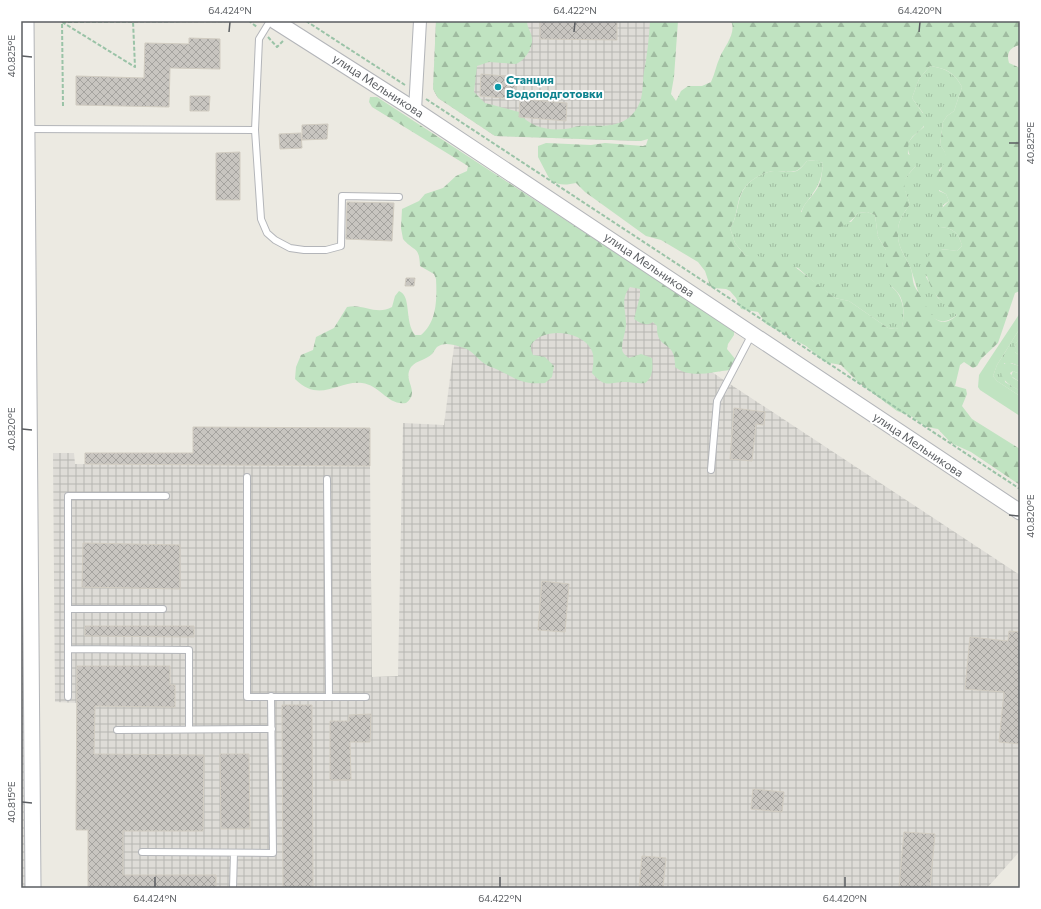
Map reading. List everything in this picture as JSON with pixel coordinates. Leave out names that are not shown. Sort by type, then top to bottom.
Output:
[{"type":"street","points":[[26,21],[33,888]]},
{"type":"street","name":"улица Мельникова","points":[[275,21],[415,110],[1020,512]]},
{"type":"street","points":[[415,110],[420,21]]},
{"type":"lane","points":[[270,21],[259,39],[255,130],[261,218],[267,233],[275,240],[290,248],[304,250],[326,250],[341,246],[342,196],[400,197]]},
{"type":"lane","points":[[27,128],[255,130]]},
{"type":"lane","points":[[711,470],[717,401],[752,334]]},
{"type":"lane","points":[[247,476],[247,697],[366,697]]},
{"type":"lane","points":[[327,479],[329,697]]},
{"type":"lane","points":[[68,697],[68,496],[166,496]]},
{"type":"lane","points":[[68,609],[163,609]]},
{"type":"lane","points":[[68,650],[189,650],[189,730]]},
{"type":"lane","points":[[142,852],[273,853],[271,696]]},
{"type":"lane","points":[[117,730],[272,729]]},
{"type":"lane","points":[[234,853],[234,888]]},
{"type":"path","points":[[61,21],[249,21],[263,32],[277,47],[292,32]]},
{"type":"path","points":[[61,21],[135,67],[133,22]]},
{"type":"path","points":[[61,21],[63,106]]},
{"type":"path","points":[[306,21],[1020,489]]},
{"type":"shaded area","points":[[436,21],[654,21],[641,141],[495,136],[438,98],[433,89]]},
{"type":"shaded area","points":[[476,174],[688,309],[686,355],[1020,575],[1020,851],[987,888],[88,888],[88,830],[78,703],[55,702],[53,453],[74,453],[75,464],[370,466],[372,677],[398,676],[403,423],[444,425]]},
{"type":"shaded area","points":[[21,233],[29,888],[21,888]]},
{"type":"green space","points":[[436,21],[527,21],[532,43],[527,54],[516,64],[489,62],[477,66],[474,92],[485,103],[519,112],[528,121],[539,127],[567,129],[578,126],[612,125],[626,120],[632,115],[639,104],[642,95],[650,21],[678,21],[674,77],[671,94],[676,101],[681,91],[688,86],[702,86],[711,82],[719,60],[731,35],[731,21],[1020,21],[1020,45],[1011,49],[1008,56],[1009,63],[1020,68],[1020,291],[1015,293],[998,343],[981,359],[977,366],[973,368],[964,362],[960,365],[955,386],[966,389],[967,394],[962,406],[972,419],[1020,449],[1020,485],[971,452],[951,443],[938,429],[926,427],[911,416],[897,411],[858,382],[841,365],[825,362],[806,346],[766,324],[758,312],[741,309],[736,298],[730,291],[726,289],[713,288],[710,286],[705,271],[698,262],[661,240],[646,236],[585,192],[576,183],[563,184],[550,180],[538,157],[538,146],[546,143],[591,145],[605,143],[643,146],[646,145],[648,139],[641,141],[495,136],[438,98],[433,89]],"holes":[[[930,66],[941,68],[949,72],[956,78],[962,87],[954,111],[947,116],[943,122],[940,145],[945,153],[945,161],[935,178],[934,183],[937,188],[946,194],[949,201],[939,211],[935,221],[940,227],[955,232],[962,246],[957,251],[943,249],[936,250],[930,254],[926,265],[926,272],[930,285],[939,298],[957,315],[944,322],[939,321],[934,317],[926,307],[920,294],[915,288],[911,269],[898,240],[900,222],[910,204],[904,184],[907,176],[916,166],[915,158],[908,154],[908,146],[912,137],[921,129],[927,119],[912,98],[919,79]],[[815,160],[823,163],[821,177],[816,191],[803,207],[801,226],[817,231],[832,230],[846,224],[858,213],[867,212],[875,215],[878,237],[886,250],[886,281],[898,293],[903,305],[902,327],[895,329],[888,328],[849,301],[835,298],[790,263],[782,259],[745,255],[735,243],[730,228],[744,188],[749,183],[768,172],[796,171],[807,161]]]},
{"type":"green space","points":[[930,66],[949,72],[956,78],[962,87],[954,111],[947,116],[943,122],[940,145],[945,152],[946,161],[939,170],[939,191],[946,194],[949,201],[943,205],[940,227],[955,232],[962,246],[957,251],[942,249],[926,277],[938,298],[951,307],[957,315],[947,321],[938,320],[931,316],[925,308],[911,269],[898,240],[900,222],[910,204],[904,184],[907,176],[916,166],[909,153],[908,144],[910,140],[924,127],[923,113],[912,98],[919,79]]},
{"type":"green space","points":[[370,97],[377,97],[734,330],[734,335],[728,344],[727,349],[736,360],[730,370],[694,374],[681,371],[675,367],[672,352],[660,339],[657,326],[653,322],[645,324],[634,319],[640,296],[640,289],[630,287],[624,300],[626,323],[622,350],[629,358],[641,354],[652,358],[651,375],[645,383],[604,383],[592,373],[592,352],[586,343],[579,338],[570,335],[552,333],[543,335],[536,339],[531,345],[533,355],[545,357],[554,366],[552,377],[545,383],[524,382],[486,365],[467,349],[450,344],[443,344],[437,347],[430,356],[411,367],[409,377],[412,394],[406,403],[400,403],[389,399],[374,387],[362,383],[353,383],[321,390],[313,390],[304,386],[295,379],[296,367],[301,355],[313,350],[316,337],[334,328],[347,307],[353,306],[375,310],[386,309],[392,307],[395,296],[399,291],[403,294],[407,303],[410,323],[415,335],[421,335],[426,330],[435,310],[436,279],[434,274],[420,266],[419,255],[416,250],[403,239],[401,228],[402,209],[419,201],[425,194],[443,188],[456,176],[467,171],[468,166],[372,107],[369,102]]},
{"type":"green space","points":[[816,160],[823,163],[820,179],[801,212],[851,222],[858,213],[867,212],[875,215],[878,237],[886,250],[892,287],[899,296],[903,306],[902,328],[888,328],[849,301],[835,298],[798,268],[745,255],[735,243],[730,228],[735,217],[739,200],[749,183],[768,172],[796,171],[799,170],[807,161]]},
{"type":"green space","points":[[1020,313],[1020,328],[997,365],[993,376],[997,381],[1020,396],[1020,416],[980,390],[978,387],[979,375]]},
{"type":"green space","points":[[1020,328],[1020,339],[1016,343],[1015,352],[1020,356],[1020,366],[1012,363],[1004,363],[1005,382],[1020,391],[1020,396],[997,381],[993,376],[997,365]]},
{"type":"green space","points":[[1020,339],[1020,356],[1015,352],[1017,341]]},
{"type":"green space","points":[[1007,362],[1020,366],[1020,374],[1013,371],[1010,373],[1013,378],[1020,382],[1020,391],[1006,382],[1003,378],[1001,366]]},
{"type":"green space","points":[[1013,371],[1020,374],[1020,382],[1011,376]]},
{"type":"building","name":"Станция Водоподготовки","points":[[540,21],[617,21],[617,40],[540,39]]},
{"type":"building","points":[[189,38],[220,39],[220,69],[170,68],[169,107],[76,105],[76,76],[144,78],[145,43],[189,44]]},
{"type":"building","name":"Станция Водоподготовки","points":[[481,74],[517,77],[515,99],[480,96]]},
{"type":"building","points":[[190,96],[210,96],[209,111],[190,111]]},
{"type":"building","name":"Станция Водоподготовки","points":[[520,99],[567,103],[566,121],[519,117]]},
{"type":"building","points":[[328,124],[327,139],[302,140],[302,125]]},
{"type":"building","points":[[301,133],[302,148],[280,149],[279,134]]},
{"type":"building","points":[[240,152],[240,200],[216,200],[216,153]]},
{"type":"building","points":[[347,202],[394,203],[392,241],[346,239]]},
{"type":"building","points":[[406,278],[415,278],[414,286],[405,286]]},
{"type":"building","points":[[734,408],[765,412],[764,425],[756,424],[752,461],[730,459]]},
{"type":"building","points":[[193,427],[370,428],[370,466],[85,464],[85,453],[193,453]]},
{"type":"building","points":[[83,543],[180,545],[180,589],[82,587]]},
{"type":"building","points":[[542,581],[569,584],[565,632],[538,630]]},
{"type":"building","points":[[85,626],[194,626],[194,637],[85,636]]},
{"type":"building","points":[[1009,631],[1020,632],[1020,744],[999,742],[1004,692],[965,689],[970,637],[1008,641]]},
{"type":"building","points":[[77,666],[170,666],[170,685],[175,685],[175,707],[95,706],[94,754],[204,755],[203,831],[123,831],[123,875],[216,875],[216,888],[88,888],[88,830],[76,830]]},
{"type":"building","points":[[282,705],[312,705],[313,888],[283,888]]},
{"type":"building","points":[[371,714],[370,742],[350,742],[351,780],[330,780],[330,721],[349,721],[349,715]]},
{"type":"building","points":[[220,754],[249,754],[250,829],[221,829]]},
{"type":"building","points":[[753,789],[784,792],[782,812],[751,809]]},
{"type":"building","points":[[904,832],[935,834],[930,888],[899,888]]},
{"type":"building","points":[[642,856],[666,858],[663,888],[639,888]]},
{"type":"place","name":"Станция Водоподготовки","points":[[498,87]]}]
